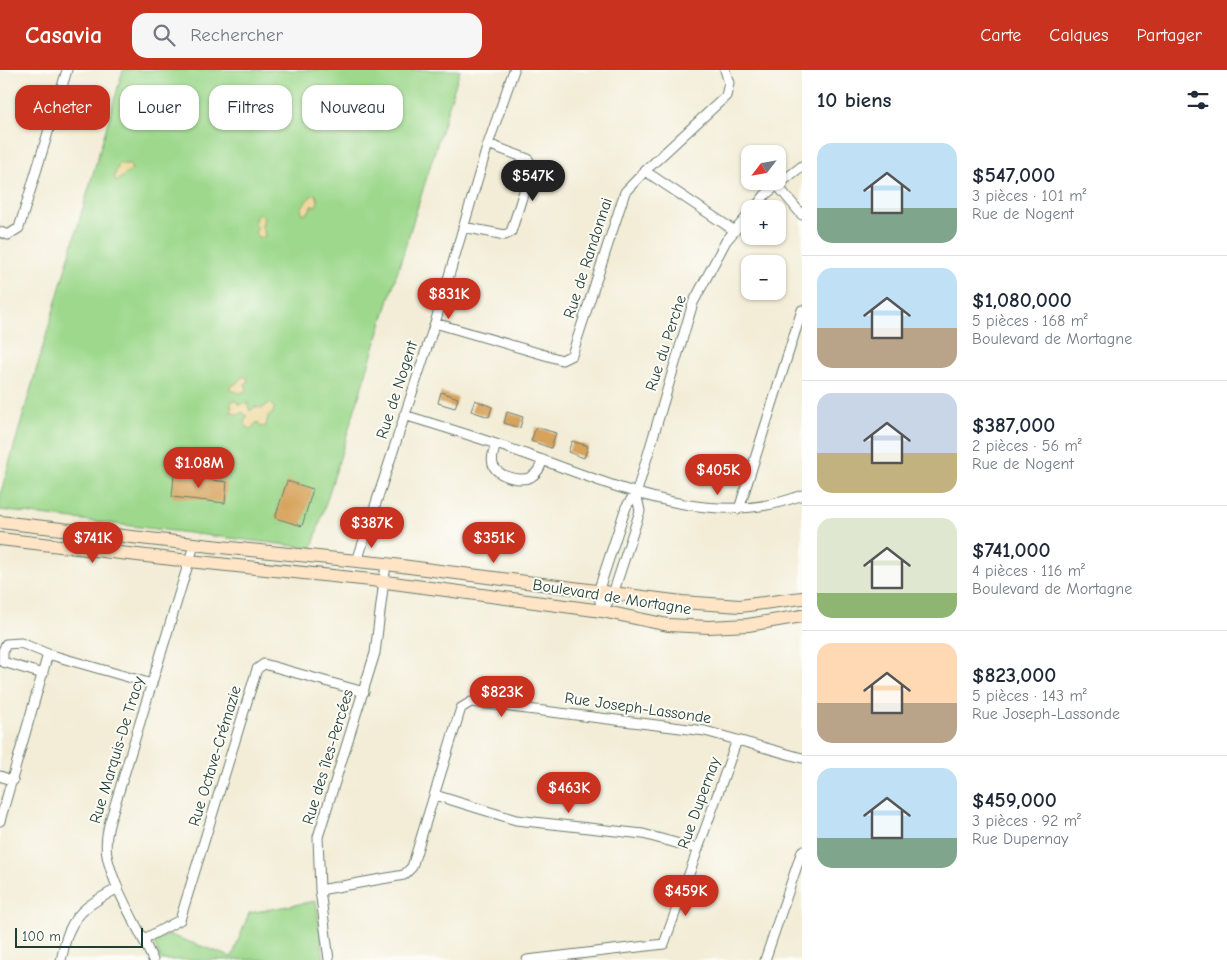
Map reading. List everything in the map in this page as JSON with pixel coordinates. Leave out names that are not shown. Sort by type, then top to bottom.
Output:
[{"type":"main road","name":"Boulevard de Mortagne","points":[[0,522],[386,564],[682,602],[740,606],[802,598]]},
{"type":"main road","name":"Boulevard de Mortagne","points":[[0,539],[384,582],[602,611],[668,625],[709,627],[748,625],[802,616]]},
{"type":"street","points":[[0,232],[8,235],[19,228],[68,70]]},
{"type":"street","name":"Rue de Nogent","points":[[357,561],[435,323],[488,144],[514,70]]},
{"type":"street","name":"Rue de Randonnai","points":[[435,323],[562,360],[572,355],[625,192],[726,96],[729,83],[725,70]]},
{"type":"street","points":[[463,227],[505,235],[511,232],[532,166],[528,159],[488,144]]},
{"type":"street","points":[[786,179],[802,166]]},
{"type":"street","points":[[645,171],[735,231]]},
{"type":"street","points":[[761,200],[772,190]]},
{"type":"street","points":[[782,190],[802,215]]},
{"type":"street","name":"Rue du Perche","points":[[598,592],[626,507],[636,493],[693,302],[726,242],[741,224]]},
{"type":"street","points":[[739,509],[802,310]]},
{"type":"street","points":[[404,415],[496,444],[636,493],[684,506],[739,509],[782,503],[802,495]]},
{"type":"street","points":[[496,444],[492,456],[494,466],[502,474],[517,479],[530,478],[539,470],[543,460]]},
{"type":"street","name":"Rue du Perche","points":[[602,611],[613,594],[640,511],[636,493]]},
{"type":"street","name":"Rue Marquis-De Tracy","points":[[153,960],[118,888],[107,855],[106,838],[194,544]]},
{"type":"street","name":"Rue des îles-Percées","points":[[329,960],[320,890],[318,838],[376,653],[386,564]]},
{"type":"street","points":[[598,592],[602,611]]},
{"type":"street","points":[[43,674],[3,662],[3,651],[6,644],[21,643],[48,654],[152,684]]},
{"type":"street","points":[[0,821],[48,654]]},
{"type":"street","name":"Rue Octave-Crémazie","points":[[144,939],[180,920],[257,669],[264,664],[364,692]]},
{"type":"street","name":"Rue Joseph-Lassonde","points":[[320,890],[404,875],[412,867],[461,708],[471,702],[705,731],[802,758]]},
{"type":"street","name":"Rue Dupernay","points":[[526,960],[664,944],[738,740]]},
{"type":"street","points":[[0,776],[12,781]]},
{"type":"street","points":[[435,795],[516,820],[643,834],[698,849]]},
{"type":"street","points":[[765,960],[802,851]]},
{"type":"street","points":[[61,960],[69,930],[77,916],[90,904],[118,888]]},
{"type":"green space","points":[[123,70],[460,70],[312,548],[0,510],[0,495],[106,130],[110,130],[110,115]]},
{"type":"green space","points":[[316,901],[324,960],[161,960],[153,941],[170,935],[232,957],[249,913]]},
{"type":"sand","points":[[119,164],[129,164],[132,169],[116,182],[114,177]]},
{"type":"sand","points":[[315,194],[318,202],[316,206],[311,206],[309,212],[303,214],[301,210],[303,206]]},
{"type":"sand","points":[[258,214],[264,217],[262,227],[265,236],[261,238],[255,233],[258,227],[255,224],[255,219]]},
{"type":"sand","points":[[243,376],[248,379],[248,382],[245,384],[246,391],[240,393],[230,390],[230,387]]},
{"type":"sand","points":[[236,401],[239,405],[247,402],[250,411],[255,407],[263,408],[268,404],[272,405],[274,407],[273,413],[268,416],[266,426],[261,427],[257,422],[251,429],[244,422],[247,416],[242,412],[238,415],[231,412],[232,407],[230,403]]},
{"type":"building","points":[[441,392],[458,398],[455,408],[438,403]]},
{"type":"building","points":[[475,400],[492,407],[489,417],[471,411]]},
{"type":"building","points":[[507,412],[523,417],[520,428],[504,423]]},
{"type":"building","points":[[536,427],[556,433],[551,448],[531,441]]},
{"type":"building","points":[[572,441],[588,446],[584,458],[568,452]]},
{"type":"building","points":[[174,475],[227,482],[225,503],[172,497]]},
{"type":"building","points":[[287,481],[313,489],[302,526],[275,518]]}]
